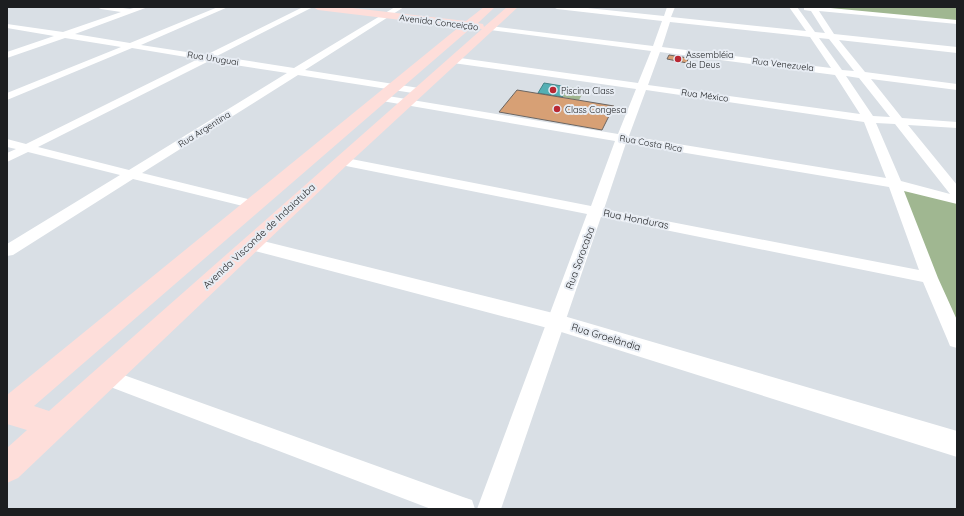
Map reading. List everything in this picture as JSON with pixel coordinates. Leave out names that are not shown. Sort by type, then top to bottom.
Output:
[{"type":"main road","name":"Avenida Conceição","points":[[318,7],[394,11],[484,20]]},
{"type":"main road","name":"Avenida Conceição","points":[[371,7],[394,11]]},
{"type":"main road","name":"Avenida Visconde de Indaiatuba","points":[[7,468],[341,161],[401,95],[484,20],[513,7]]},
{"type":"main road","name":"Avenida Visconde de Indaiatuba","points":[[7,412],[255,205],[401,95],[453,60],[484,20]]},
{"type":"main road","points":[[7,412],[53,425]]},
{"type":"street","points":[[101,7],[131,12]]},
{"type":"street","points":[[7,55],[144,7]]},
{"type":"street","points":[[7,96],[224,7]]},
{"type":"street","points":[[7,158],[309,7]]},
{"type":"street","points":[[557,7],[669,13],[812,35],[957,50]]},
{"type":"street","points":[[793,7],[838,71],[868,119],[895,184],[930,278],[957,341]]},
{"type":"street","points":[[797,7],[957,22]]},
{"type":"street","points":[[814,9],[832,37],[860,74],[957,194]]},
{"type":"street","name":"Rua Argentina","points":[[7,251],[394,11]]},
{"type":"street","name":"Rua Sorocaba","points":[[489,509],[622,138],[669,13]]},
{"type":"street","name":"Rua Venezuela","points":[[484,20],[657,48],[957,86]]},
{"type":"street","name":"Rua Uruguai","points":[[8,27],[297,71],[401,95]]},
{"type":"street","name":"Rua México","points":[[453,60],[868,119],[957,125]]},
{"type":"street","name":"Rua Costa Rica","points":[[401,95],[622,138],[895,184],[957,200]]},
{"type":"street","points":[[7,143],[255,205]]},
{"type":"street","name":"Rua Honduras","points":[[341,161],[930,278]]},
{"type":"street","name":"Rua Groelândia","points":[[251,244],[557,322],[957,444]]},
{"type":"street","points":[[107,377],[463,509]]},
{"type":"green space","points":[[812,7],[957,7],[957,21]]},
{"type":"green space","points":[[568,87],[585,89],[579,100],[562,97]]},
{"type":"green space","points":[[895,184],[957,200],[957,334]]},
{"type":"water","name":"Piscina Class","points":[[544,83],[568,87],[562,97],[538,93]]},
{"type":"building","name":"Assembléia de Deus","points":[[669,55],[688,58],[687,63],[667,59]]},
{"type":"building","name":"Class Congesa","points":[[517,90],[614,106],[602,130],[499,112]]},
{"type":"place","name":"Assembléia de Deus","points":[[678,59]]},
{"type":"place","name":"Piscina Class","points":[[553,90]]},
{"type":"place","name":"Class Congesa","points":[[557,109]]}]
